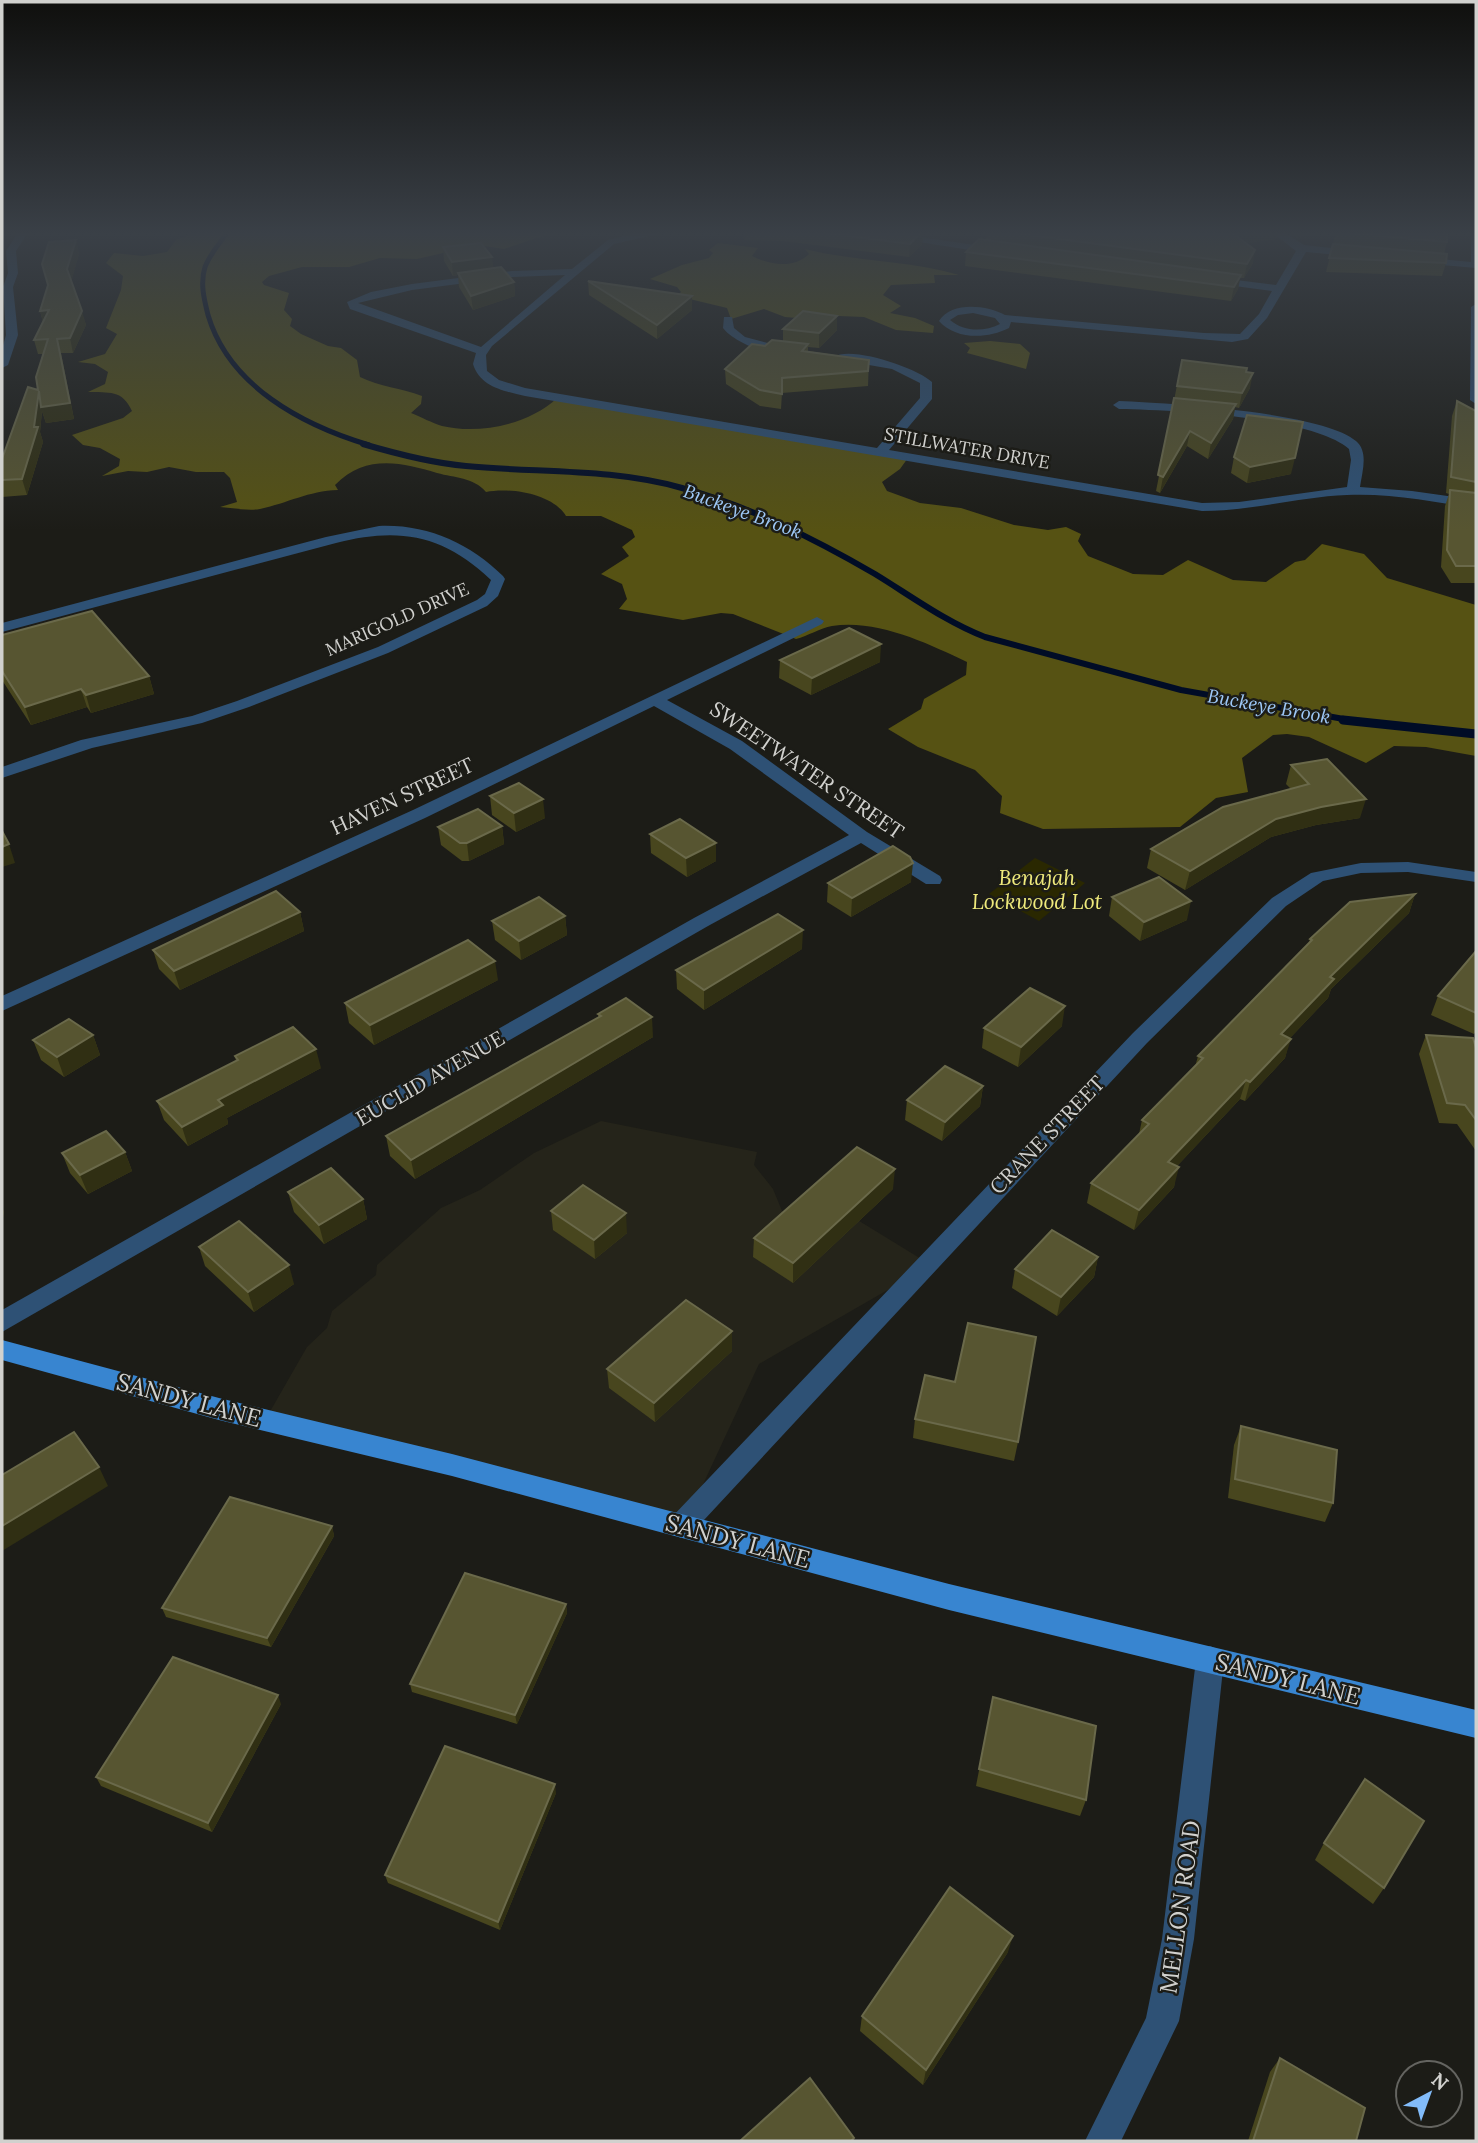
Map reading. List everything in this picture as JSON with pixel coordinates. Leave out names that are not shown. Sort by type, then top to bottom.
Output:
[{"type":"main road","name":"SANDY LANE","points":[[2,1350],[219,1409],[452,1465],[949,1597],[1476,1724]]},
{"type":"street","points":[[2,365],[12,331]]},
{"type":"street","points":[[424,331],[482,351],[505,331]]},
{"type":"street","points":[[730,331],[747,342],[798,352]]},
{"type":"street","points":[[962,331],[988,331]]},
{"type":"street","points":[[1145,331],[1232,339],[1244,337],[1249,331]]},
{"type":"street","points":[[1475,331],[1476,400]]},
{"type":"street","name":"STILLWATER DRIVE","points":[[482,351],[479,367],[483,375],[496,384],[514,390],[1202,507],[1248,507],[1300,496],[1353,491],[1376,491],[1476,504]]},
{"type":"street","points":[[824,355],[902,368],[926,382],[926,399],[881,451]]},
{"type":"street","points":[[1119,405],[1184,408],[1309,426],[1336,434],[1352,443],[1356,450],[1353,491]]},
{"type":"street","name":"MARIGOLD DRIVE","points":[[2,627],[380,531],[410,531],[441,541],[487,568],[498,579],[491,596],[482,603],[383,650],[196,720],[87,744],[2,773]]},
{"type":"street","name":"HAVEN STREET","points":[[2,1004],[419,814],[817,621]]},
{"type":"street","name":"SWEETWATER STREET","points":[[655,700],[736,745],[860,836],[933,880]]},
{"type":"street","name":"EUCLID AVENUE","points":[[2,1322],[689,929],[860,836]]},
{"type":"street","name":"CRANE STREET","points":[[681,1526],[1111,1068],[1279,902],[1317,877],[1362,868],[1408,867],[1476,877]]},
{"type":"street","name":"MELLON ROAD","points":[[1103,2141],[1162,2021],[1178,1940],[1210,1660]]},
{"type":"shaded area","points":[[112,331],[297,331],[328,346],[341,348],[357,360],[360,377],[422,396],[421,404],[411,413],[442,426],[472,429],[504,425],[533,415],[557,398],[910,455],[900,469],[882,482],[887,491],[920,503],[961,508],[1014,525],[1048,530],[1066,527],[1081,534],[1078,541],[1088,556],[1133,574],[1163,575],[1188,560],[1233,580],[1266,582],[1295,562],[1305,560],[1322,544],[1364,554],[1387,578],[1476,605],[1476,756],[1426,747],[1394,746],[1366,763],[1309,737],[1273,735],[1242,758],[1248,792],[1216,798],[1180,827],[1043,829],[1000,813],[1002,796],[975,770],[918,747],[888,729],[921,709],[924,699],[966,675],[967,662],[901,634],[866,626],[832,626],[796,639],[733,614],[721,613],[683,620],[619,609],[627,599],[622,584],[601,574],[629,556],[622,547],[635,537],[632,530],[601,516],[566,516],[560,508],[541,497],[507,491],[486,492],[475,483],[463,479],[397,464],[384,463],[359,468],[335,485],[338,490],[255,510],[220,507],[237,502],[230,478],[224,472],[196,472],[169,467],[102,476],[119,466],[120,459],[100,448],[83,445],[72,435],[123,418],[132,411],[119,396],[88,392],[105,384],[108,372],[95,364],[78,362],[105,354],[117,334]]},
{"type":"shaded area","points":[[990,341],[1020,344],[1030,353],[1026,369],[967,353],[970,348],[964,343]]},
{"type":"shaded area","points":[[601,1121],[757,1152],[754,1165],[773,1189],[785,1218],[856,1219],[931,1265],[759,1364],[685,1523],[268,1415],[307,1347],[327,1328],[332,1311],[376,1275],[377,1265],[441,1208],[480,1190],[534,1153]]},
{"type":"green space","name":"Benajah Lockwood Lot","points":[[1035,858],[1085,883],[1039,921],[989,894]]},
{"type":"building","points":[[38,331],[73,331],[70,338],[57,339],[70,403],[41,407],[39,391],[34,427],[38,427],[22,479],[2,480],[2,459],[28,387],[38,390],[36,377],[48,339],[34,340]]},
{"type":"building","points":[[772,340],[808,344],[802,351],[869,360],[868,371],[782,378],[782,394],[760,390],[725,369],[752,344],[765,346]]},
{"type":"building","points":[[1182,360],[1247,368],[1246,372],[1253,373],[1242,393],[1177,386]]},
{"type":"building","points":[[1174,398],[1236,404],[1211,443],[1190,431],[1163,477],[1158,475]]},
{"type":"building","points":[[1457,401],[1476,411],[1476,482],[1451,477]]},
{"type":"building","points":[[1247,415],[1303,422],[1295,458],[1250,467],[1234,457]]},
{"type":"building","points":[[1450,490],[1476,493],[1476,566],[1456,566],[1447,550]]},
{"type":"building","points":[[92,611],[149,676],[86,695],[81,689],[25,707],[2,671],[2,635]]},
{"type":"building","points":[[849,628],[881,644],[812,678],[780,660]]},
{"type":"building","points":[[1327,759],[1366,799],[1276,819],[1190,871],[1151,849],[1223,807],[1309,784],[1291,765]]},
{"type":"building","points":[[519,783],[543,799],[514,813],[490,796]]},
{"type":"building","points":[[478,809],[502,826],[467,843],[460,843],[438,827]]},
{"type":"building","points":[[680,819],[716,843],[686,858],[650,834]]},
{"type":"building","points":[[2,831],[9,844],[2,847]]},
{"type":"building","points":[[893,846],[910,857],[913,863],[852,898],[828,883]]},
{"type":"building","points":[[1159,877],[1191,901],[1144,922],[1112,897]]},
{"type":"building","points":[[276,891],[300,912],[174,971],[153,950]]},
{"type":"building","points":[[1415,894],[1330,977],[1334,979],[1281,1034],[1291,1039],[1250,1082],[1246,1080],[1168,1162],[1179,1167],[1139,1210],[1091,1183],[1149,1124],[1142,1120],[1203,1058],[1198,1056],[1312,940],[1310,939],[1350,902]]},
{"type":"building","points":[[539,897],[565,916],[519,941],[492,921]]},
{"type":"building","points":[[778,914],[803,930],[704,990],[676,970]]},
{"type":"building","points":[[468,940],[495,961],[370,1025],[345,1003]]},
{"type":"building","points":[[1476,951],[1476,1013],[1438,996]]},
{"type":"building","points":[[1030,988],[1065,1006],[1021,1047],[984,1028]]},
{"type":"building","points":[[626,998],[652,1017],[411,1160],[386,1136],[601,1016],[598,1014]]},
{"type":"building","points":[[69,1019],[93,1035],[57,1057],[33,1040]]},
{"type":"building","points":[[293,1027],[316,1049],[218,1100],[223,1105],[182,1127],[157,1101],[238,1060],[235,1056]]},
{"type":"building","points":[[1426,1035],[1473,1038],[1476,1048],[1476,1120],[1465,1105],[1447,1103]]},
{"type":"building","points":[[945,1066],[983,1086],[945,1122],[907,1100]]},
{"type":"building","points":[[106,1131],[125,1152],[80,1175],[62,1153]]},
{"type":"building","points":[[857,1147],[895,1169],[793,1263],[754,1238]]},
{"type":"building","points":[[331,1168],[363,1199],[319,1225],[288,1192]]},
{"type":"building","points":[[583,1185],[626,1213],[594,1240],[551,1211]]},
{"type":"building","points":[[239,1221],[289,1265],[248,1292],[199,1247]]},
{"type":"building","points":[[1052,1230],[1098,1257],[1061,1297],[1015,1269]]},
{"type":"building","points":[[686,1300],[732,1331],[654,1403],[607,1369]]},
{"type":"building","points":[[968,1323],[1036,1337],[1018,1442],[915,1419],[925,1375],[955,1382]]},
{"type":"building","points":[[1241,1426],[1337,1450],[1333,1503],[1235,1479]]},
{"type":"building","points":[[74,1432],[99,1467],[2,1526],[2,1475]]},
{"type":"building","points":[[230,1497],[332,1526],[267,1638],[162,1608]]},
{"type":"building","points":[[465,1573],[566,1604],[515,1715],[410,1684]]},
{"type":"building","points":[[173,1657],[278,1695],[208,1823],[96,1777]]},
{"type":"building","points":[[993,1697],[1096,1726],[1086,1800],[979,1769]]},
{"type":"building","points":[[445,1746],[555,1784],[498,1922],[385,1875]]},
{"type":"building","points":[[1365,1779],[1424,1821],[1384,1888],[1324,1843]]},
{"type":"building","points":[[950,1887],[1013,1936],[926,2070],[862,2016]]},
{"type":"building","points":[[1280,2058],[1365,2108],[1356,2141],[1253,2141]]},
{"type":"building","points":[[810,2078],[854,2138],[851,2141],[740,2141]]},
{"type":"waterway","name":"Buckeye Brook","points":[[214,331],[233,362],[271,399],[319,426],[369,445]]},
{"type":"waterway","name":"Buckeye Brook","points":[[363,444],[453,465],[602,474],[682,488],[733,504],[805,536],[875,574],[943,616],[985,637],[1181,690],[1355,721]]},
{"type":"waterway","name":"Buckeye Brook","points":[[1343,720],[1476,734]]}]
